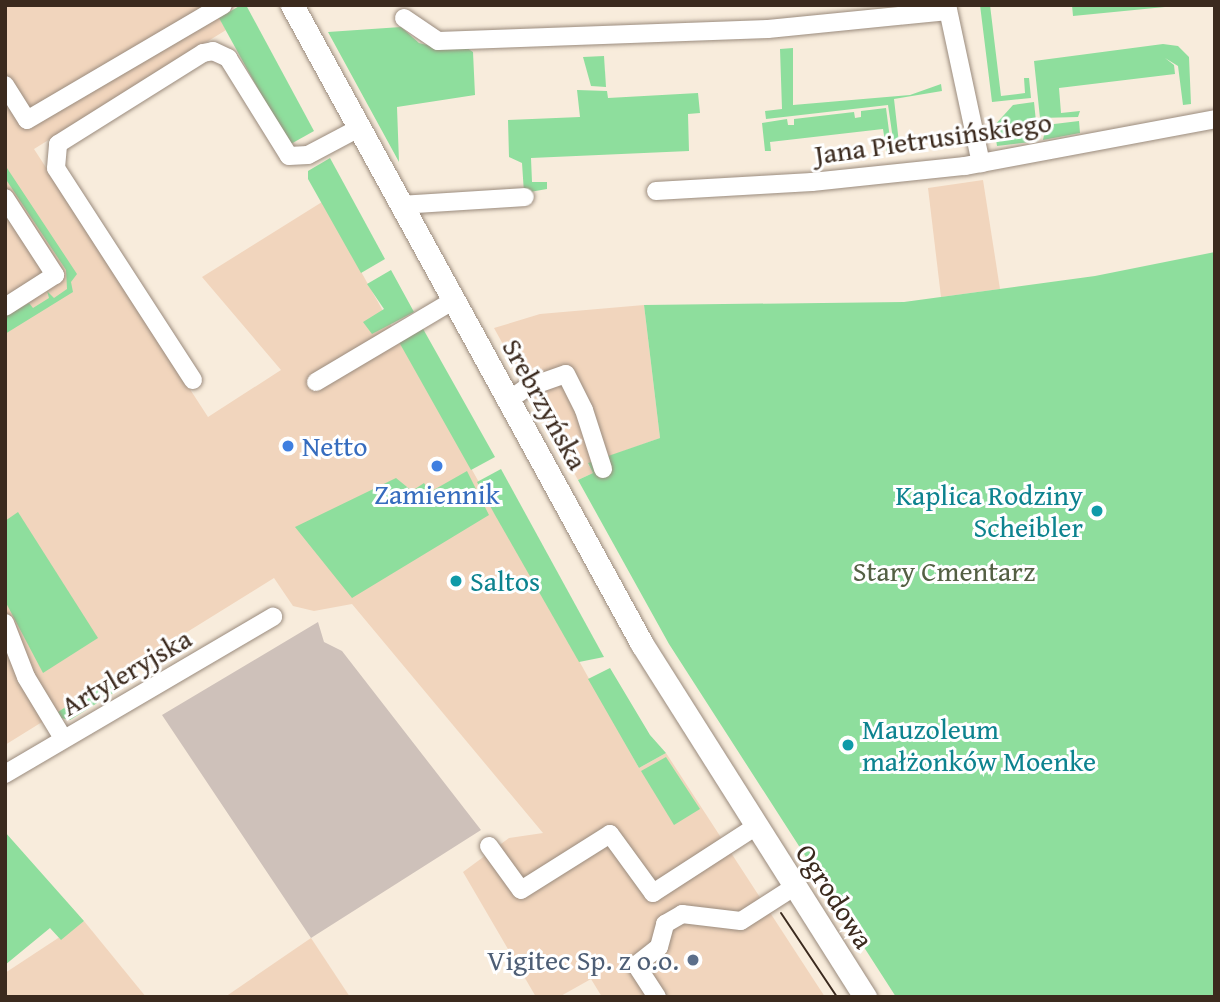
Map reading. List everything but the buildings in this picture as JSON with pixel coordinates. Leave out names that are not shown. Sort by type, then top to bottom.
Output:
[{"type":"main road","name":"Srebrzyńska","points":[[292,5],[642,643],[755,827]]},
{"type":"main road","name":"Ogrodowa","points":[[755,827],[865,997]]},
{"type":"street","points":[[5,85],[27,120],[223,5]]},
{"type":"street","points":[[404,19],[438,41],[768,29],[948,8],[981,163]]},
{"type":"street","points":[[193,380],[56,168],[58,144],[203,53],[213,51],[228,58],[289,156],[308,155],[359,128]]},
{"type":"street","name":"Jana Pietrusińskiego","points":[[656,191],[812,182],[981,163],[1215,119]]},
{"type":"street","points":[[401,205],[525,197]]},
{"type":"street","points":[[5,198],[55,275],[5,307]]},
{"type":"street","points":[[316,382],[454,300]]},
{"type":"street","points":[[509,400],[526,388],[566,374],[584,410],[603,469]]},
{"type":"street","name":"Artyleryjska","points":[[5,774],[273,617]]},
{"type":"street","points":[[5,624],[26,677],[63,738]]},
{"type":"street","points":[[489,846],[520,890],[610,834],[653,893],[755,827]]},
{"type":"street","points":[[657,997],[636,965],[659,947],[665,924],[682,914],[741,921],[794,887]]},
{"type":"shaded area","points":[[5,5],[212,5],[226,30],[34,149],[208,417],[281,370],[202,277],[322,202],[639,768],[666,753],[825,997],[602,997],[591,979],[559,997],[536,997],[463,872],[509,838],[543,833],[352,604],[314,611],[293,606],[274,578],[5,745]]},
{"type":"shaded area","points":[[983,180],[1000,289],[941,297],[928,188]]},
{"type":"shaded area","points":[[644,305],[660,438],[588,464],[593,473],[578,480],[494,328],[540,314]]},
{"type":"shaded area","points":[[318,622],[324,642],[342,651],[481,830],[311,938],[162,715]]},
{"type":"shaded area","points":[[84,921],[146,997],[5,997],[5,973]]},
{"type":"shaded area","points":[[311,938],[350,997],[225,997]]},
{"type":"green space","points":[[241,5],[246,5],[314,131],[289,145],[219,18]]},
{"type":"green space","points":[[980,5],[990,5],[1001,96],[1025,93],[1024,78],[1029,78],[1031,98],[992,102]]},
{"type":"green space","points":[[1072,5],[1165,5],[1165,7],[1073,16]]},
{"type":"green space","points":[[401,27],[419,43],[439,48],[464,46],[473,52],[475,95],[397,107],[399,162],[328,32]]},
{"type":"green space","points":[[1163,44],[1178,46],[1189,57],[1191,104],[1183,105],[1178,66],[1165,58],[1174,65],[1175,74],[1059,88],[1061,113],[1080,111],[1078,117],[1040,118],[1034,61]]},
{"type":"green space","points":[[793,48],[793,105],[910,95],[941,84],[942,91],[894,99],[900,152],[895,153],[888,105],[766,119],[765,111],[782,109],[780,49]]},
{"type":"green space","points":[[604,56],[606,87],[591,86],[583,57]]},
{"type":"green space","points":[[577,90],[607,91],[608,98],[698,93],[700,113],[688,114],[689,151],[531,158],[532,182],[547,182],[547,189],[524,193],[522,163],[509,157],[508,120],[580,117]]},
{"type":"green space","points":[[1034,102],[1038,141],[997,146],[994,126],[1013,105]]},
{"type":"green space","points":[[886,108],[892,154],[887,154],[883,129],[770,142],[771,151],[765,151],[762,123],[787,119],[788,125],[794,125],[794,119],[854,112],[855,118],[861,117],[861,111]]},
{"type":"green space","points":[[1079,121],[1080,133],[1043,140],[1046,125]]},
{"type":"green space","points":[[330,158],[385,259],[361,273],[308,179],[308,171]]},
{"type":"green space","points":[[5,165],[77,274],[71,282],[73,292],[5,334],[5,317],[29,303],[33,308],[49,298],[47,291],[54,298],[67,289],[66,270],[5,178]]},
{"type":"green space","name":"Stary Cmentarz","points":[[1215,252],[1215,997],[896,997],[669,644],[578,480],[593,473],[588,463],[660,438],[644,305],[904,302],[1095,276]]},
{"type":"green space","points":[[391,270],[414,312],[372,334],[363,322],[384,309],[367,284]]},
{"type":"green space","points":[[422,327],[495,457],[471,470],[399,342]]},
{"type":"green space","points":[[501,469],[604,657],[579,662],[495,515],[477,482]]},
{"type":"green space","points":[[467,471],[489,515],[352,598],[295,527],[396,478],[412,491],[424,483],[430,492]]},
{"type":"green space","points":[[18,512],[98,638],[43,673],[5,601],[5,521]]},
{"type":"green space","points":[[126,668],[134,680],[70,720],[61,718],[58,712]]},
{"type":"green space","points":[[610,668],[650,735],[666,753],[639,768],[588,679]]},
{"type":"green space","points":[[666,757],[700,809],[674,825],[641,771]]},
{"type":"green space","points":[[5,832],[84,921],[61,940],[50,928],[5,965]]},
{"type":"tram line","points":[[781,913],[837,997]]},
{"type":"place","name":"Netto","points":[[288,446]]},
{"type":"place","name":"Zamiennik","points":[[437,466]]},
{"type":"place","name":"Kaplica Rodziny Scheibler","points":[[1097,511]]},
{"type":"place","name":"Saltos","points":[[456,581]]},
{"type":"place","name":"Mauzoleum małżonków Moenke","points":[[848,745]]},
{"type":"place","name":"Vigitec Sp. z o.o.","points":[[693,960]]}]
